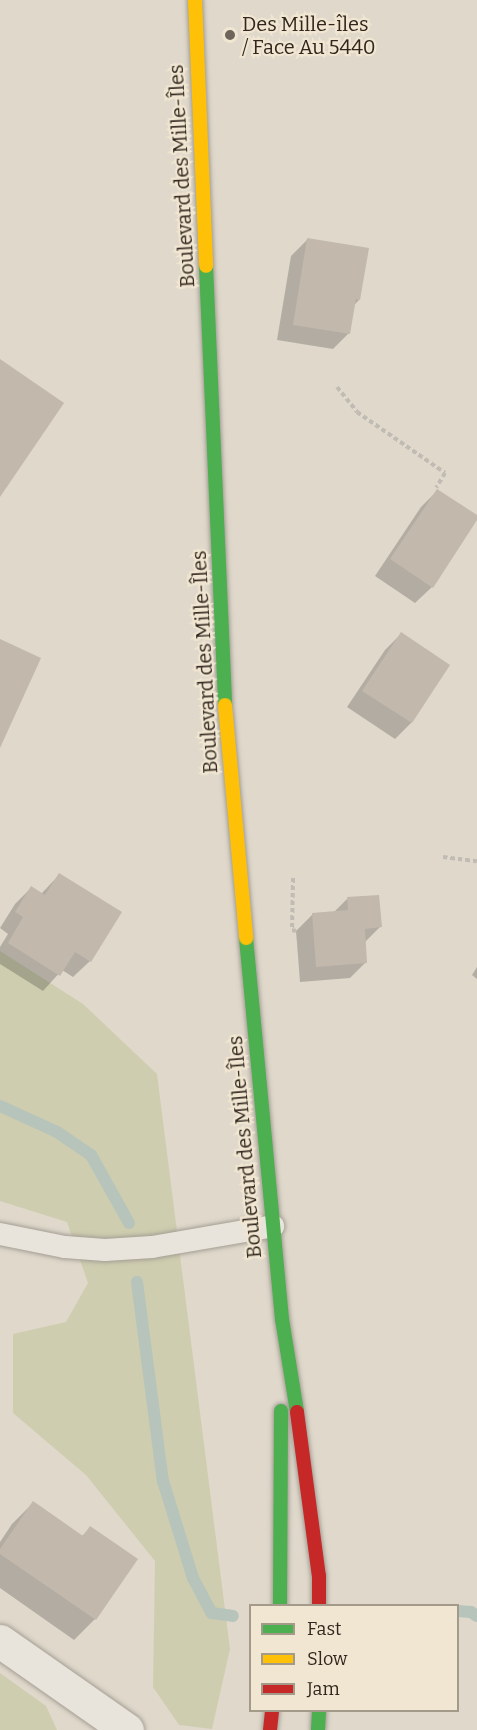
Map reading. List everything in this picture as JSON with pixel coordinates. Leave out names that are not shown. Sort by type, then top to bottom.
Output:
[{"type":"street","name":"Boulevard des Mille-Îles","points":[[195,0],[226,733],[282,1320],[308,1479],[319,1576],[319,1604]]},
{"type":"street","name":"Boulevard des Mille-Îles","points":[[280,1604],[282,1320]]},
{"type":"street","points":[[0,1641],[127,1730]]},
{"type":"street","points":[[270,1730],[272,1712]]},
{"type":"street","points":[[318,1730],[319,1712]]},
{"type":"lane","points":[[0,1234],[65,1247],[105,1250],[152,1247],[273,1226]]},
{"type":"path","points":[[337,387],[357,412],[445,473],[436,488]]},
{"type":"path","points":[[443,857],[477,861]]},
{"type":"path","points":[[293,878],[292,930],[296,932]]},
{"type":"green space","points":[[0,951],[83,1004],[157,1074],[230,1649],[212,1729],[179,1725],[153,1687],[155,1561],[86,1475],[13,1413],[13,1334],[66,1322],[88,1283],[67,1222],[0,1201]]},
{"type":"green space","points":[[0,1673],[46,1706],[57,1730],[0,1730]]},
{"type":"building","points":[[307,238],[369,248],[360,300],[356,299],[350,334],[293,325]]},
{"type":"building","points":[[0,359],[64,403],[0,497]]},
{"type":"building","points":[[437,489],[477,515],[477,520],[433,588],[390,559]]},
{"type":"building","points":[[401,632],[450,665],[412,723],[362,691]]},
{"type":"building","points":[[0,639],[41,658],[0,748]]},
{"type":"building","points":[[59,873],[122,912],[91,962],[75,952],[60,976],[8,943],[23,917],[15,912],[31,886],[45,895]]},
{"type":"building","points":[[379,895],[382,927],[365,929],[367,963],[316,967],[312,913],[348,910],[347,897]]},
{"type":"building","points":[[33,1501],[83,1536],[90,1526],[138,1559],[96,1620],[0,1554],[0,1549]]},
{"type":"waterway","points":[[0,1106],[57,1132],[91,1155],[129,1223]]},
{"type":"waterway","points":[[137,1282],[163,1481],[193,1578],[212,1613],[233,1616]]},
{"type":"waterway","points":[[459,1611],[471,1612],[477,1616]]},
{"type":"traffic: fast","points":[[206,266],[225,705]]},
{"type":"traffic: fast","points":[[246,938],[282,1319],[297,1412]]},
{"type":"traffic: fast","points":[[280,1604],[281,1411]]},
{"type":"traffic: fast","points":[[318,1730],[319,1712]]},
{"type":"traffic: slow","points":[[195,0],[206,266]]},
{"type":"traffic: slow","points":[[225,705],[246,938]]},
{"type":"traffic: jam","points":[[297,1412],[319,1576],[319,1604]]},
{"type":"traffic: jam","points":[[270,1730],[272,1712]]},
{"type":"place","name":"Des Mille-îles / Face Au 5440","points":[[230,35]]}]
